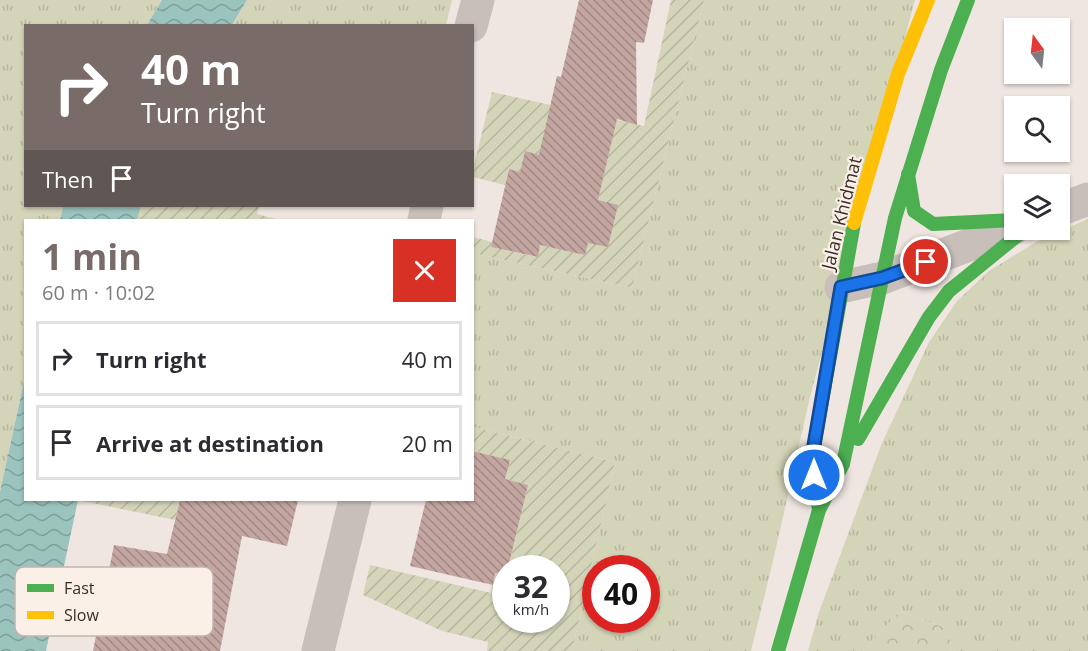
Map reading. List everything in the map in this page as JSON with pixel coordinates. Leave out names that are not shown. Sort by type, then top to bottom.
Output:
[{"type":"street","points":[[472,24],[478,0]]},
{"type":"street","name":"Jalan Khidmat","points":[[778,651],[819,510],[812,457],[854,223],[897,74],[928,0]]},
{"type":"street","points":[[843,464],[895,218],[941,70],[968,0]]},
{"type":"street","points":[[908,174],[914,211],[933,224],[1004,220]]},
{"type":"street","points":[[1070,206],[1088,199]]},
{"type":"street","points":[[841,287],[882,278],[1004,232]]},
{"type":"street","points":[[819,510],[843,464],[924,326],[949,291],[1012,240]]},
{"type":"street","points":[[318,651],[355,501]]},
{"type":"green space","points":[[0,0],[162,0],[148,24],[24,24],[24,207],[63,207],[60,219],[24,219],[24,382],[0,492]]},
{"type":"green space","points":[[247,0],[452,0],[446,24],[233,24]]},
{"type":"green space","points":[[671,0],[704,0],[632,288],[474,253],[474,237],[492,242],[491,247],[537,257],[540,245],[585,254],[611,144],[539,155],[525,152],[520,172],[509,169],[505,185],[474,177],[474,165],[492,92],[644,126]]},
{"type":"green space","points":[[704,0],[915,0],[810,397],[751,651],[572,651],[582,607],[582,633],[660,633],[660,555],[594,555],[615,462],[474,427],[474,253],[632,288]]},
{"type":"green space","points":[[141,207],[259,207],[257,214],[276,219],[137,219]]},
{"type":"green space","points":[[1088,219],[1088,651],[952,651],[948,629],[900,611],[863,651],[808,651],[819,612],[882,443],[929,342],[957,301],[989,271],[1041,240],[1070,240],[1070,227]]},
{"type":"green space","points":[[474,427],[615,462],[594,555],[582,555],[582,607],[572,651],[487,651],[488,642],[442,631],[363,595],[370,565],[491,593],[492,588],[492,633],[570,633],[570,555],[511,555],[528,485],[505,479],[509,460],[474,451]]},
{"type":"green space","points":[[83,501],[180,501],[175,520]]},
{"type":"green space","points":[[900,611],[948,629],[952,651],[863,651]]},
{"type":"water","points":[[162,0],[247,0],[233,24],[148,24]]},
{"type":"water","points":[[63,207],[141,207],[137,219],[60,219]]},
{"type":"water","points":[[24,382],[24,501],[78,501],[64,567],[15,567],[15,636],[49,636],[46,651],[0,651],[0,492]]},
{"type":"building","points":[[579,0],[653,0],[644,43],[636,42],[637,125],[617,119],[598,200],[618,205],[608,247],[588,243],[585,255],[540,245],[538,257],[491,247],[509,169],[520,172],[525,151],[539,155],[557,76],[561,77]]},
{"type":"building","points":[[474,451],[510,460],[505,479],[528,485],[511,555],[492,555],[492,585],[410,566],[426,501],[474,501]]},
{"type":"building","points":[[180,501],[298,501],[287,546],[242,536],[220,651],[93,651],[96,636],[213,636],[213,567],[110,567],[114,545],[167,554]]},
{"type":"traffic: fast","points":[[819,510],[843,464],[895,218],[941,70],[968,0]]},
{"type":"traffic: fast","points":[[908,174],[914,211],[933,224],[1004,220]]},
{"type":"traffic: fast","points":[[778,651],[819,510],[812,457],[854,223]]},
{"type":"traffic: fast","points":[[858,439],[929,317],[949,291],[1012,240]]},
{"type":"traffic: slow","points":[[854,223],[898,74],[928,0]]},
{"type":"route","points":[[814,475],[812,457],[841,287],[882,278],[926,262]]}]
